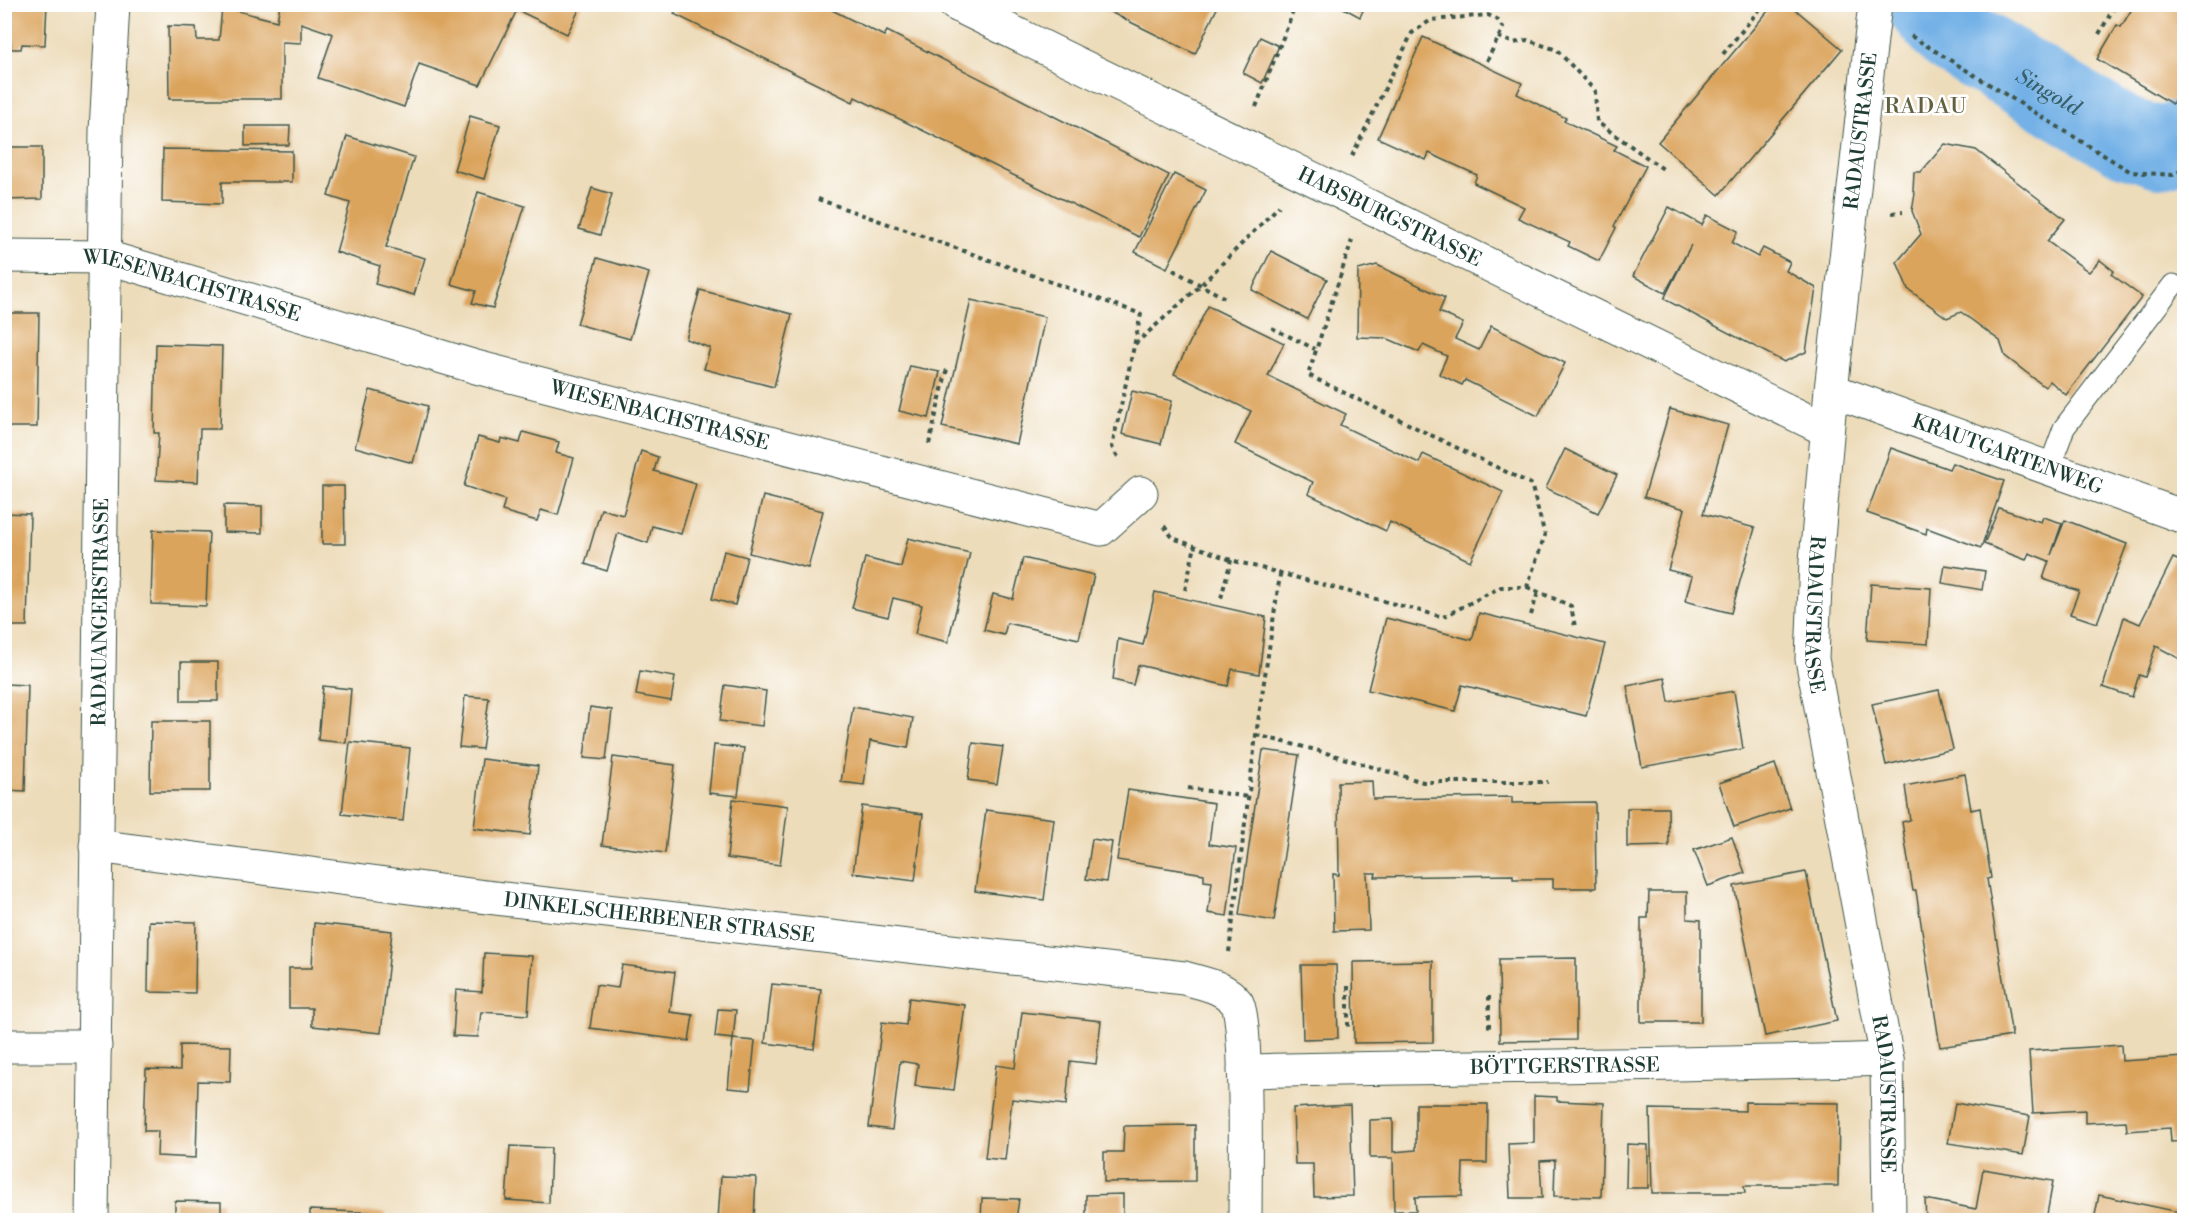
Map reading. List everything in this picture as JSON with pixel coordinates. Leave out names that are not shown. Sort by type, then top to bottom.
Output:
[{"type":"street","name":"RADAUANGERSTRASSE","points":[[92,1221],[106,131],[113,4]]},
{"type":"street","name":"HABSBURGSTRASSE","points":[[955,4],[1238,144],[1827,429]]},
{"type":"street","name":"RADAUSTRASSE","points":[[1875,9],[1853,178],[1827,429],[1816,561],[1812,659],[1887,1059],[1890,1221]]},
{"type":"street","name":"WIESENBACHSTRASSE","points":[[4,256],[106,257],[476,367],[1101,529],[1141,494]]},
{"type":"street","name":"KRAUTGARTENWEG","points":[[1831,390],[2184,517]]},
{"type":"street","name":"DINKELSCHERBENER STRASSE","points":[[96,846],[478,896],[1184,978],[1224,990]]},
{"type":"street","points":[[1224,990],[1239,1006],[1244,1071],[1245,1221]]},
{"type":"street","points":[[4,1046],[95,1046]]},
{"type":"street","name":"BÖTTGERSTRASSE","points":[[1244,1071],[1490,1066],[1637,1066],[1887,1059]]},
{"type":"lane","points":[[2049,469],[2064,428],[2173,285]]},
{"type":"path","points":[[1238,144],[1263,93],[1296,4]]},
{"type":"path","points":[[1723,54],[1764,4]]},
{"type":"path","points":[[2099,34],[2116,4]]},
{"type":"path","points":[[1875,9],[2131,172],[2173,175],[2184,168]]},
{"type":"path","points":[[1485,65],[1503,28],[1497,19],[1488,15],[1431,20],[1412,33],[1335,191],[1315,349],[1308,375],[1531,484],[1545,535],[1527,587]]},
{"type":"path","points":[[1498,37],[1514,43],[1527,40],[1557,50],[1595,91],[1597,122],[1663,169]]},
{"type":"path","points":[[1135,344],[1201,285],[1335,191]]},
{"type":"path","points":[[818,199],[1142,314],[1112,447],[1141,494],[1173,538],[1231,560],[1280,575],[1443,617],[1501,587],[1527,587],[1571,606],[1575,627]]},
{"type":"path","points":[[1173,270],[1227,298]]},
{"type":"path","points":[[1272,328],[1315,349]]},
{"type":"path","points":[[920,483],[947,369]]},
{"type":"path","points":[[1185,590],[1195,546]]},
{"type":"path","points":[[1221,598],[1231,560]]},
{"type":"path","points":[[1224,990],[1256,735],[1280,575]]},
{"type":"path","points":[[1531,615],[1538,592]]},
{"type":"path","points":[[1256,735],[1316,750],[1423,782],[1548,782]]},
{"type":"path","points":[[1188,788],[1248,797]]},
{"type":"building","points":[[4,4],[47,4],[45,45],[22,44],[21,49],[11,49],[11,43],[4,42]]},
{"type":"building","points":[[280,4],[503,4],[517,10],[480,85],[419,64],[404,107],[318,78],[333,34],[301,23],[301,43],[282,42],[282,99],[169,99],[168,26],[196,27],[197,40],[219,40],[222,7],[277,21]]},
{"type":"building","points":[[520,4],[582,4],[567,34],[517,10]]},
{"type":"building","points":[[678,4],[820,4],[884,36],[887,31],[1169,175],[1139,237],[855,97],[853,102],[674,14]]},
{"type":"building","points":[[1094,4],[1219,4],[1195,54]]},
{"type":"building","points":[[1336,4],[1366,4],[1360,17]]},
{"type":"building","points":[[1774,4],[1789,4],[1842,49],[1719,195],[1658,142]]},
{"type":"building","points":[[2135,4],[2184,4],[2184,83],[2172,104],[2097,59],[2117,25],[2121,27]]},
{"type":"building","points":[[1260,37],[1279,46],[1262,83],[1243,73]]},
{"type":"building","points":[[1423,37],[1522,83],[1517,94],[1566,118],[1564,121],[1617,146],[1614,150],[1646,166],[1614,226],[1616,228],[1599,261],[1568,246],[1570,242],[1518,218],[1524,207],[1474,183],[1477,175],[1429,153],[1426,160],[1378,138]]},
{"type":"building","points":[[470,116],[500,125],[484,179],[454,170]]},
{"type":"building","points":[[245,126],[290,126],[289,145],[245,146]]},
{"type":"building","points":[[347,136],[414,157],[386,247],[425,258],[414,295],[375,284],[380,266],[336,252],[350,203],[328,196]]},
{"type":"building","points":[[1945,144],[1976,150],[2065,219],[2047,241],[2089,272],[2100,260],[2114,271],[2111,274],[2142,297],[2066,395],[2050,381],[2045,387],[2005,356],[2000,341],[1961,312],[1947,318],[1908,289],[1897,262],[1921,234],[1912,211],[1915,193],[1913,191],[1914,172],[1921,172]]},
{"type":"building","points":[[4,147],[42,147],[42,199],[4,200]]},
{"type":"building","points":[[163,149],[292,151],[292,182],[222,182],[222,204],[162,202]]},
{"type":"building","points":[[1174,174],[1206,190],[1167,268],[1135,252]]},
{"type":"building","points":[[592,188],[612,194],[600,235],[579,229]]},
{"type":"building","points":[[478,192],[525,206],[493,308],[472,303],[476,291],[451,284]]},
{"type":"building","points":[[1669,207],[1702,225],[1707,215],[1738,231],[1732,243],[1758,257],[1763,248],[1790,262],[1786,271],[1816,288],[1806,352],[1784,362],[1664,299],[1691,245],[1665,293],[1633,276]]},
{"type":"building","points":[[1271,251],[1327,279],[1307,319],[1252,290]]},
{"type":"building","points":[[597,258],[649,273],[630,339],[577,324]]},
{"type":"building","points":[[1377,265],[1445,298],[1439,312],[1463,323],[1455,339],[1479,350],[1491,326],[1565,363],[1538,416],[1465,380],[1462,385],[1439,374],[1447,356],[1423,345],[1419,352],[1386,338],[1357,337],[1358,270]]},
{"type":"building","points":[[700,290],[792,314],[774,387],[704,369],[710,348],[686,339]]},
{"type":"building","points":[[971,300],[1045,317],[1017,444],[942,427]]},
{"type":"building","points":[[1208,306],[1284,343],[1268,376],[1346,414],[1340,425],[1419,463],[1423,454],[1503,492],[1470,561],[1390,522],[1386,531],[1308,494],[1313,482],[1235,444],[1251,411],[1174,374]]},
{"type":"building","points":[[4,313],[39,313],[37,427],[4,427]]},
{"type":"building","points":[[156,344],[222,346],[220,429],[200,429],[198,482],[156,480],[159,433],[154,433]]},
{"type":"building","points":[[910,366],[940,372],[929,418],[899,411]]},
{"type":"building","points":[[370,390],[428,406],[413,463],[355,447]]},
{"type":"building","points":[[1132,391],[1172,401],[1161,444],[1122,434]]},
{"type":"building","points":[[1670,409],[1728,425],[1703,514],[1755,528],[1731,613],[1685,601],[1692,576],[1668,570],[1685,509],[1644,497]]},
{"type":"building","points":[[523,432],[559,442],[556,453],[574,458],[558,515],[541,510],[537,521],[502,511],[505,500],[464,486],[478,437],[500,443],[501,438],[520,443]]},
{"type":"building","points":[[1891,448],[1949,469],[1952,463],[2004,481],[1981,548],[1927,528],[1926,534],[1867,513]]},
{"type":"building","points":[[1565,449],[1617,475],[1598,513],[1546,488]]},
{"type":"building","points":[[641,451],[658,457],[654,471],[696,484],[681,534],[652,526],[648,543],[618,533],[607,571],[585,564],[601,509],[623,515]]},
{"type":"building","points":[[322,486],[344,486],[345,544],[322,544]]},
{"type":"building","points":[[763,496],[823,511],[808,568],[749,553]]},
{"type":"building","points":[[224,505],[262,506],[262,533],[224,532]]},
{"type":"building","points":[[1999,508],[2041,522],[2043,517],[2062,523],[2051,555],[2065,520],[2127,544],[2097,623],[2070,614],[2079,591],[2043,579],[2049,561],[2029,553],[2026,560],[1984,544]]},
{"type":"building","points":[[4,513],[30,514],[27,626],[4,626]]},
{"type":"building","points":[[153,530],[209,532],[206,606],[151,604]]},
{"type":"building","points":[[908,538],[970,553],[948,642],[915,634],[922,605],[893,598],[888,617],[852,608],[865,558],[901,567]]},
{"type":"building","points":[[724,551],[747,557],[735,605],[712,599]]},
{"type":"building","points":[[1023,558],[1094,575],[1079,639],[1007,623],[1004,635],[984,630],[993,594],[1013,599]]},
{"type":"building","points":[[2173,558],[2184,563],[2184,661],[2156,646],[2145,677],[2139,675],[2132,697],[2103,687],[2124,617],[2140,624]]},
{"type":"building","points":[[1945,565],[1985,571],[1982,590],[1942,583]]},
{"type":"building","points":[[1871,584],[1931,588],[1928,644],[1867,640]]},
{"type":"building","points":[[1155,592],[1266,617],[1259,674],[1232,669],[1228,686],[1138,665],[1133,685],[1113,680],[1118,639],[1143,645]]},
{"type":"building","points":[[1479,613],[1605,644],[1586,716],[1462,685],[1455,711],[1368,690],[1386,618],[1472,640]]},
{"type":"building","points":[[181,662],[218,662],[218,701],[181,701]]},
{"type":"building","points":[[640,671],[675,677],[671,701],[636,695]]},
{"type":"building","points":[[1665,678],[1669,702],[1734,691],[1743,749],[1642,767],[1627,686]]},
{"type":"building","points":[[4,684],[28,685],[25,791],[4,790]]},
{"type":"building","points":[[725,685],[766,691],[762,726],[720,721]]},
{"type":"building","points":[[323,686],[351,689],[346,743],[318,740]]},
{"type":"building","points":[[1939,690],[1953,749],[1886,765],[1872,704]]},
{"type":"building","points":[[465,696],[489,698],[482,749],[459,747]]},
{"type":"building","points":[[590,707],[612,710],[606,760],[584,758]]},
{"type":"building","points":[[853,707],[913,718],[908,748],[870,741],[864,785],[841,782]]},
{"type":"building","points":[[151,721],[210,721],[210,791],[150,791]]},
{"type":"building","points":[[350,742],[410,748],[403,821],[342,814]]},
{"type":"building","points":[[973,743],[1003,747],[997,784],[968,780]]},
{"type":"building","points":[[714,745],[744,748],[738,796],[709,793]]},
{"type":"building","points":[[1263,750],[1299,755],[1274,921],[1239,915]]},
{"type":"building","points":[[613,757],[675,765],[665,853],[602,845]]},
{"type":"building","points":[[482,759],[538,766],[530,835],[474,828]]},
{"type":"building","points":[[1775,764],[1790,808],[1734,827],[1719,783]]},
{"type":"building","points":[[1965,774],[1971,810],[1980,808],[1991,878],[1987,879],[2012,1036],[1940,1047],[1916,891],[1913,891],[1902,822],[1910,820],[1905,786]]},
{"type":"building","points":[[1372,781],[1373,799],[1512,797],[1512,803],[1595,802],[1596,888],[1553,888],[1553,879],[1513,879],[1513,875],[1375,877],[1376,873],[1367,873],[1369,930],[1334,931],[1333,874],[1339,875],[1338,782]]},
{"type":"building","points":[[1128,790],[1214,803],[1209,844],[1236,848],[1227,916],[1208,913],[1212,882],[1204,881],[1204,874],[1117,860]]},
{"type":"building","points":[[733,799],[788,806],[780,865],[727,858]]},
{"type":"building","points":[[862,806],[923,814],[915,881],[853,873]]},
{"type":"building","points":[[1627,808],[1668,808],[1669,846],[1627,847]]},
{"type":"building","points":[[986,810],[1054,819],[1044,900],[975,891]]},
{"type":"building","points":[[1732,837],[1745,873],[1708,886],[1694,850]]},
{"type":"building","points":[[1092,839],[1112,842],[1106,882],[1086,879]]},
{"type":"building","points":[[1806,872],[1837,1021],[1765,1036],[1734,886]]},
{"type":"building","points":[[1649,892],[1687,892],[1687,919],[1701,920],[1701,1022],[1641,1022],[1641,918],[1648,918]]},
{"type":"building","points":[[4,915],[9,915],[7,979],[4,979]]},
{"type":"building","points":[[149,921],[196,922],[195,993],[148,992]]},
{"type":"building","points":[[314,923],[392,931],[381,1033],[312,1026],[312,1008],[289,1008],[289,968],[312,968]]},
{"type":"building","points":[[484,953],[532,956],[528,1015],[481,1012],[478,1037],[453,1036],[456,990],[482,992]]},
{"type":"building","points":[[1576,958],[1576,1040],[1500,1041],[1499,959]]},
{"type":"building","points":[[1433,961],[1433,1042],[1354,1043],[1353,962]]},
{"type":"building","points":[[622,965],[675,972],[670,1012],[693,1015],[689,1041],[590,1028],[596,985],[618,988]]},
{"type":"building","points":[[1301,965],[1336,965],[1338,1038],[1303,1039]]},
{"type":"building","points":[[772,984],[821,989],[814,1049],[765,1043]]},
{"type":"building","points":[[909,998],[965,1005],[954,1090],[915,1086],[918,1064],[900,1061],[892,1130],[869,1127],[882,1022],[906,1025]]},
{"type":"building","points":[[718,1009],[736,1010],[733,1039],[715,1037]]},
{"type":"building","points":[[1022,1012],[1101,1021],[1096,1064],[1070,1061],[1066,1105],[1012,1099],[1005,1160],[985,1158],[996,1065],[1015,1068]]},
{"type":"building","points":[[733,1039],[755,1041],[750,1090],[728,1088]]},
{"type":"building","points":[[180,1045],[231,1046],[230,1082],[198,1081],[196,1158],[157,1156],[158,1131],[144,1131],[146,1069],[180,1070]]},
{"type":"building","points":[[2121,1045],[2122,1061],[2184,1057],[2184,1141],[2171,1142],[2170,1128],[2127,1131],[2126,1121],[2085,1123],[2085,1110],[2033,1113],[2029,1051]]},
{"type":"building","points":[[1534,1096],[1557,1097],[1557,1101],[1604,1103],[1601,1197],[1554,1196],[1555,1160],[1540,1161],[1542,1198],[1510,1198],[1508,1144],[1534,1143]]},
{"type":"building","points":[[1745,1102],[1839,1103],[1838,1186],[1744,1186],[1745,1193],[1652,1193],[1650,1109],[1745,1111]]},
{"type":"building","points":[[1955,1103],[2030,1116],[2023,1155],[1948,1143]]},
{"type":"building","points":[[1416,1104],[1488,1104],[1487,1163],[1463,1163],[1462,1196],[1415,1197],[1416,1211],[1394,1211],[1393,1158],[1370,1158],[1370,1120],[1393,1119],[1393,1152],[1416,1150]]},
{"type":"building","points":[[1350,1105],[1353,1196],[1314,1197],[1313,1164],[1295,1164],[1293,1108]]},
{"type":"building","points":[[1195,1125],[1195,1181],[1104,1182],[1104,1152],[1123,1152],[1124,1126]]},
{"type":"building","points":[[1627,1144],[1648,1145],[1648,1188],[1626,1188]]},
{"type":"building","points":[[510,1146],[551,1148],[549,1203],[506,1200]]},
{"type":"building","points":[[1983,1169],[2053,1181],[2046,1220],[1926,1220],[1925,1199],[1976,1209]]},
{"type":"building","points":[[721,1176],[756,1177],[754,1220],[718,1220]]},
{"type":"building","points":[[1123,1194],[1123,1220],[1086,1220],[1086,1195]]},
{"type":"building","points":[[2099,1195],[2184,1213],[2184,1220],[2094,1220]]},
{"type":"building","points":[[982,1198],[1019,1199],[1016,1220],[981,1220]]},
{"type":"building","points":[[175,1201],[221,1202],[221,1220],[175,1220]]},
{"type":"building","points":[[310,1210],[386,1213],[385,1220],[310,1220]]},
{"type":"waterway","name":"Singold","points":[[1926,4],[1951,33],[2123,136],[2161,148],[2184,139]]},
{"type":"district","name":"RADAU","points":[[1926,105]]}]
